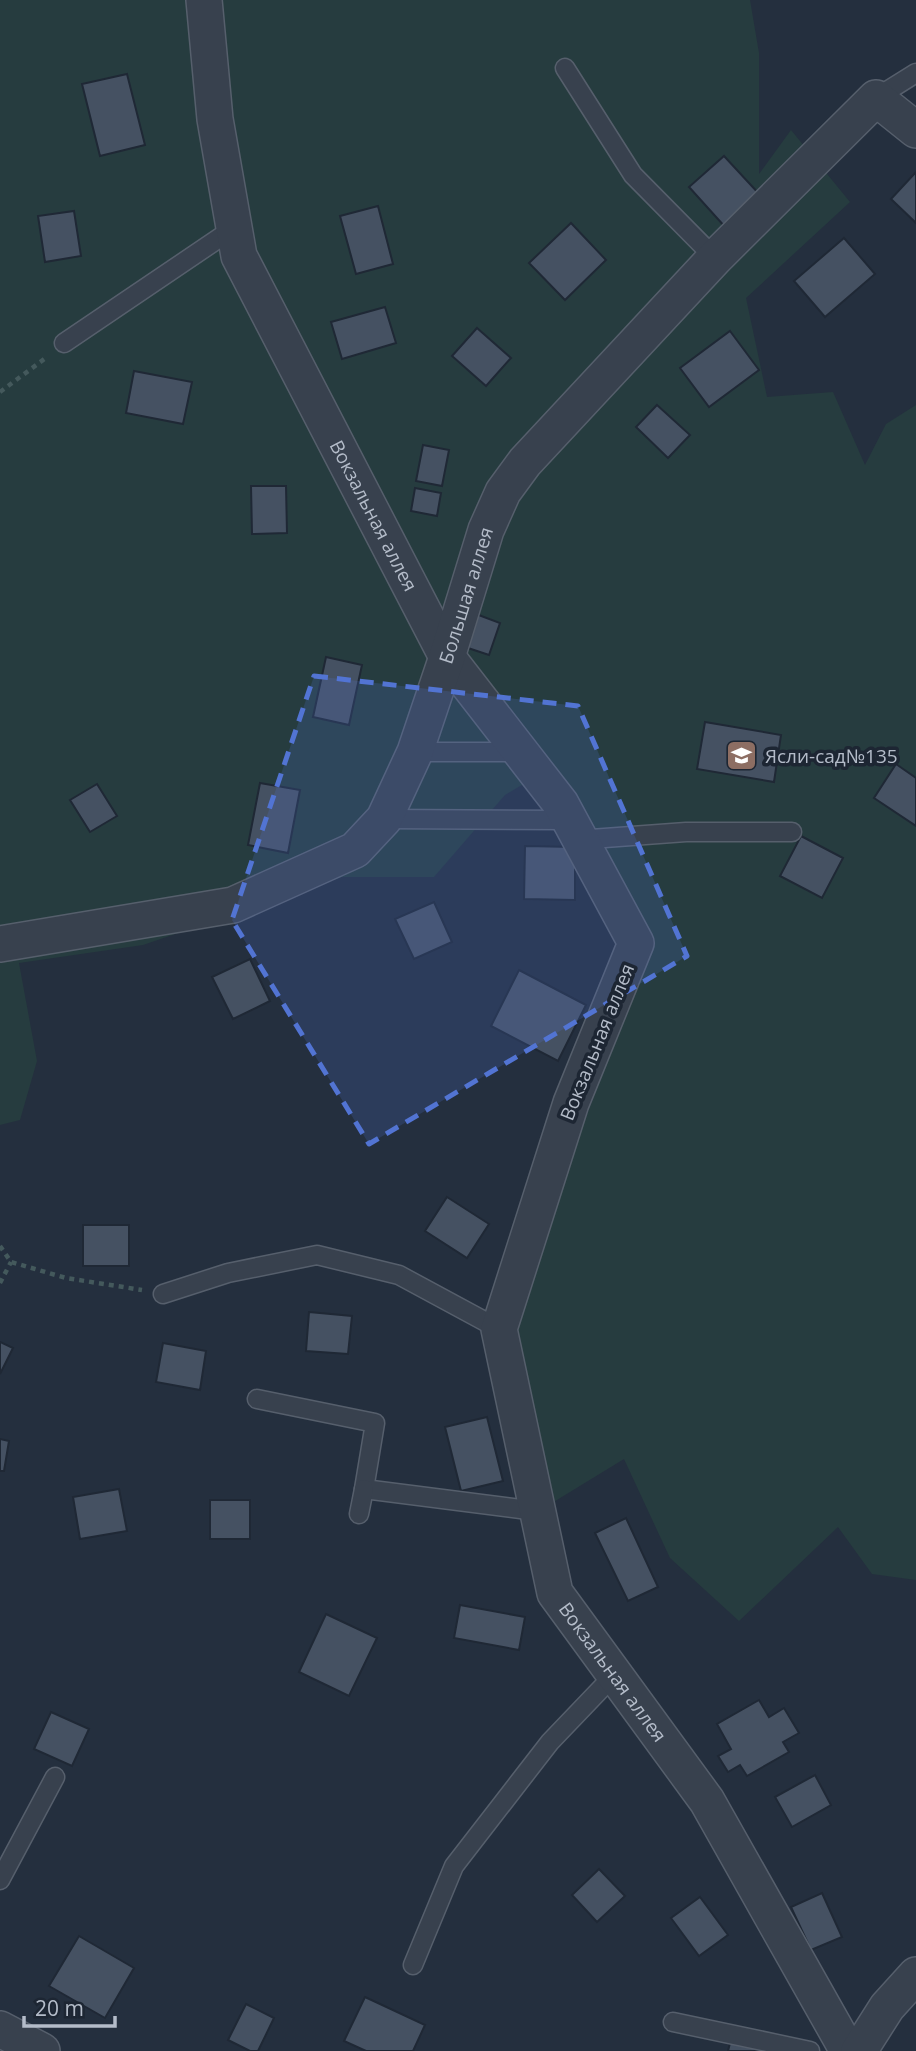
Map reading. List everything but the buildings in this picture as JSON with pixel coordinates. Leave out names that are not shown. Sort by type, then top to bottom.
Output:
[{"type":"street","name":"Вокзальная аллея","points":[[204,0],[215,119],[239,256],[447,657],[561,804],[636,943],[571,1103],[499,1329],[555,1593],[618,1671],[707,1801],[848,2051]]},
{"type":"street","name":"Большая аллея","points":[[0,944],[233,905],[355,850],[384,819],[415,752],[486,530],[503,492],[525,461],[715,258],[876,99]]},
{"type":"street","points":[[876,99],[916,130]]},
{"type":"street","points":[[859,2051],[887,2007],[916,1975]]},
{"type":"street","points":[[0,2029],[42,2051]]},
{"type":"lane","points":[[565,68],[632,175],[715,258]]},
{"type":"lane","points":[[876,99],[916,73]]},
{"type":"lane","points":[[64,343],[234,228]]},
{"type":"lane","points":[[415,752],[520,752]]},
{"type":"lane","points":[[384,819],[574,828],[591,839],[686,832],[792,832]]},
{"type":"lane","points":[[163,1294],[228,1273],[317,1255],[399,1275],[499,1329]]},
{"type":"lane","points":[[257,1399],[375,1423],[359,1514]]},
{"type":"lane","points":[[364,1489],[536,1511]]},
{"type":"lane","points":[[413,1965],[454,1866],[550,1742],[618,1671]]},
{"type":"lane","points":[[0,1880],[55,1777]]},
{"type":"lane","points":[[673,2022],[810,2051]]},
{"type":"path","points":[[0,391],[64,343]]},
{"type":"path","points":[[0,1246],[11,1262],[66,1278],[163,1294]]},
{"type":"path","points":[[0,1283],[11,1262]]},
{"type":"highlighted area","points":[[314,676],[578,706],[687,956],[369,1144],[232,920]]},
{"type":"green space","points":[[0,0],[750,0],[759,53],[759,174],[791,130],[850,202],[746,298],[767,397],[833,392],[865,465],[886,424],[916,405],[916,1580],[872,1574],[838,1527],[739,1621],[670,1558],[624,1459],[552,1503],[510,1318],[652,943],[549,769],[505,795],[434,877],[342,877],[143,945],[19,963],[37,1061],[20,1120],[0,1125]]},
{"type":"place","name":"Ясли-сад№135","points":[[742,756]]}]
